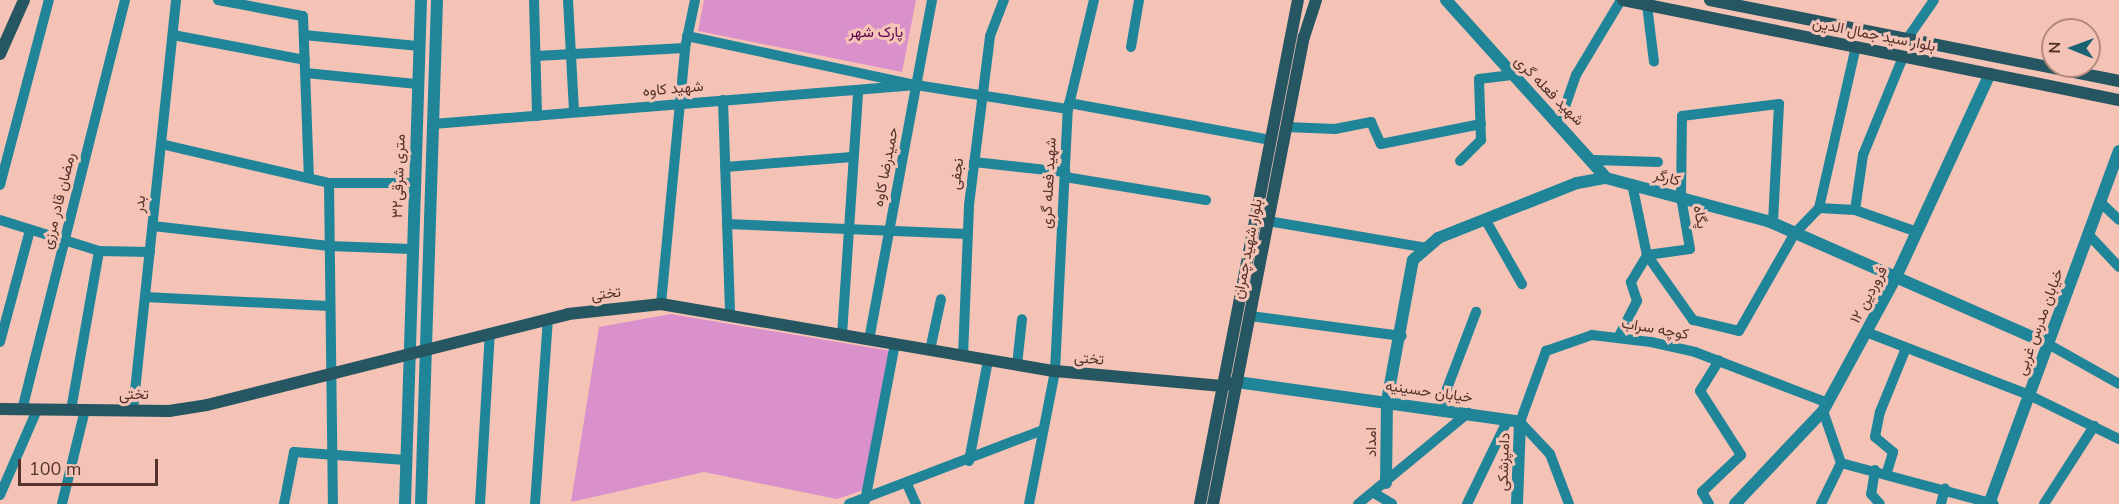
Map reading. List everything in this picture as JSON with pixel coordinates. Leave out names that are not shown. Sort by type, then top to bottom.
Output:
[{"type":"main road","points":[[0,54],[24,0]]},
{"type":"main road","name":"بلوار شهید چمران","points":[[1200,504],[1298,0]]},
{"type":"main road","name":"بلوار شهید چمران","points":[[1213,504],[1286,127],[1316,0]]},
{"type":"main road","name":"بلوار سید جمال الدین","points":[[1622,0],[2119,100]]},
{"type":"main road","name":"بلوار سید جمال الدین","points":[[1710,0],[2119,81]]},
{"type":"main road","points":[[1807,37],[1811,20]]},
{"type":"main road","name":"تختی","points":[[0,409],[133,410],[207,405],[332,371],[548,319],[661,304],[1055,371],[1222,386]]},
{"type":"main road","points":[[1222,386],[1237,382]]},
{"type":"street","points":[[0,185],[49,0]]},
{"type":"street","name":"رمضان قادر مرزی","points":[[22,410],[125,0]]},
{"type":"street","name":"بدر","points":[[133,410],[176,0]]},
{"type":"street","points":[[218,0],[303,15],[309,177]]},
{"type":"street","name":"متری شرقی۳۲","points":[[405,504],[407,353],[421,0]]},
{"type":"street","points":[[421,504],[437,0]]},
{"type":"street","points":[[534,0],[537,116]]},
{"type":"street","points":[[568,0],[574,112]]},
{"type":"street","points":[[661,304],[685,48],[695,0]]},
{"type":"street","name":"حمیدرضا کاوه","points":[[869,339],[932,0]]},
{"type":"street","name":"نجفی","points":[[963,356],[968,234],[974,162],[990,36],[1004,0]]},
{"type":"street","name":"شهید فعله گری","points":[[1029,504],[1055,371],[1068,106],[1094,0]]},
{"type":"street","points":[[1131,47],[1139,0]]},
{"type":"street","name":"شهید فعله گری","points":[[1446,0],[1560,122],[1594,160],[1606,178]]},
{"type":"street","points":[[1560,122],[1576,75],[1622,0]]},
{"type":"street","points":[[1907,39],[1934,0]]},
{"type":"street","points":[[1647,5],[1654,62]]},
{"type":"street","points":[[173,35],[305,60]]},
{"type":"street","points":[[304,35],[419,46]]},
{"type":"street","points":[[687,36],[916,85],[1068,106],[1271,140]]},
{"type":"street","points":[[1632,184],[1647,255],[1693,320],[1739,331],[1795,233],[1819,208],[1856,47]]},
{"type":"street","points":[[536,56],[685,48]]},
{"type":"street","points":[[1855,210],[1863,155],[1903,57]]},
{"type":"street","points":[[306,73],[417,84]]},
{"type":"street","name":"۱۲ فروردین","points":[[1735,504],[1825,407],[1896,278],[1990,74]]},
{"type":"street","points":[[1460,161],[1481,140],[1479,79],[1514,75]]},
{"type":"street","name":"شهید کاوه","points":[[432,124],[916,85]]},
{"type":"street","points":[[842,335],[847,228],[858,91]]},
{"type":"street","points":[[723,100],[730,316]]},
{"type":"street","name":"پگاه","points":[[1647,255],[1690,249],[1681,197],[1682,116],[1779,104],[1773,223]]},
{"type":"street","points":[[1286,127],[1335,129],[1371,122],[1381,144],[1481,124]]},
{"type":"street","points":[[161,144],[329,183],[414,183]]},
{"type":"street","name":"خیابان مدرس غربی","points":[[1991,503],[2119,151]]},
{"type":"street","points":[[725,167],[853,157]]},
{"type":"street","points":[[1594,160],[1658,162]]},
{"type":"street","points":[[974,162],[1065,175],[1206,200]]},
{"type":"street","points":[[1387,400],[1402,336],[1413,260],[1427,248],[1485,219],[1606,178]]},
{"type":"street","name":"کارگر","points":[[1606,178],[1773,223],[2048,344]]},
{"type":"street","points":[[329,183],[333,504]]},
{"type":"street","points":[[2100,202],[2119,220]]},
{"type":"street","points":[[1819,208],[1855,210],[1917,232]]},
{"type":"street","points":[[1485,219],[1522,284]]},
{"type":"street","points":[[0,220],[99,251],[150,252]]},
{"type":"street","points":[[1268,221],[1427,248]]},
{"type":"street","points":[[727,224],[968,234]]},
{"type":"street","points":[[153,226],[329,246],[411,249]]},
{"type":"street","points":[[0,342],[30,230]]},
{"type":"street","points":[[2088,234],[2119,267]]},
{"type":"street","points":[[71,410],[99,251]]},
{"type":"street","points":[[1618,338],[1637,301],[1631,282],[1647,255]]},
{"type":"street","points":[[145,297],[329,306]]},
{"type":"street","points":[[930,350],[941,299]]},
{"type":"street","points":[[1440,407],[1476,312]]},
{"type":"street","points":[[1250,316],[1402,336]]},
{"type":"street","points":[[535,504],[548,319]]},
{"type":"street","points":[[1017,365],[1022,319]]},
{"type":"street","points":[[1866,332],[2029,395],[2119,439]]},
{"type":"street","points":[[480,504],[490,333]]},
{"type":"street","name":"کوچه سراب","points":[[1467,504],[1514,421],[1546,351],[1592,334],[1719,361],[1825,407]]},
{"type":"street","points":[[865,500],[895,344]]},
{"type":"street","points":[[2048,344],[2119,384]]},
{"type":"street","points":[[1887,472],[1893,452],[1875,437],[1880,411],[1906,348]]},
{"type":"street","points":[[969,461],[988,360]]},
{"type":"street","points":[[1709,504],[1702,492],[1742,455],[1700,391],[1719,361]]},
{"type":"street","name":"خیابان حسینیه","points":[[1237,382],[1440,407],[1514,421]]},
{"type":"street","name":"امداد","points":[[1386,483],[1387,400]]},
{"type":"street","points":[[1821,504],[1840,463],[1825,407]]},
{"type":"street","points":[[0,495],[37,410]]},
{"type":"street","points":[[62,504],[85,410]]},
{"type":"street","points":[[1358,504],[1468,413]]},
{"type":"street","points":[[1514,421],[1550,454],[1569,504]]},
{"type":"street","name":"دامپزشکی","points":[[1514,421],[1517,504]]},
{"type":"street","points":[[2044,504],[2094,426]]},
{"type":"street","points":[[849,504],[969,461],[1044,430]]},
{"type":"street","points":[[284,504],[294,452],[405,460]]},
{"type":"street","points":[[1840,463],[1887,472],[1991,503]]},
{"type":"street","points":[[1875,470],[1871,494],[1880,504]]},
{"type":"street","points":[[907,484],[916,504]]},
{"type":"street","points":[[1941,504],[1946,488]]},
{"type":"street","points":[[1374,492],[1392,504]]},
{"type":"green space","name":"پارک شهر","points":[[704,0],[916,0],[902,72],[698,31]]},
{"type":"green space","points":[[671,314],[891,351],[869,488],[837,499],[704,472],[571,502],[599,327]]}]
